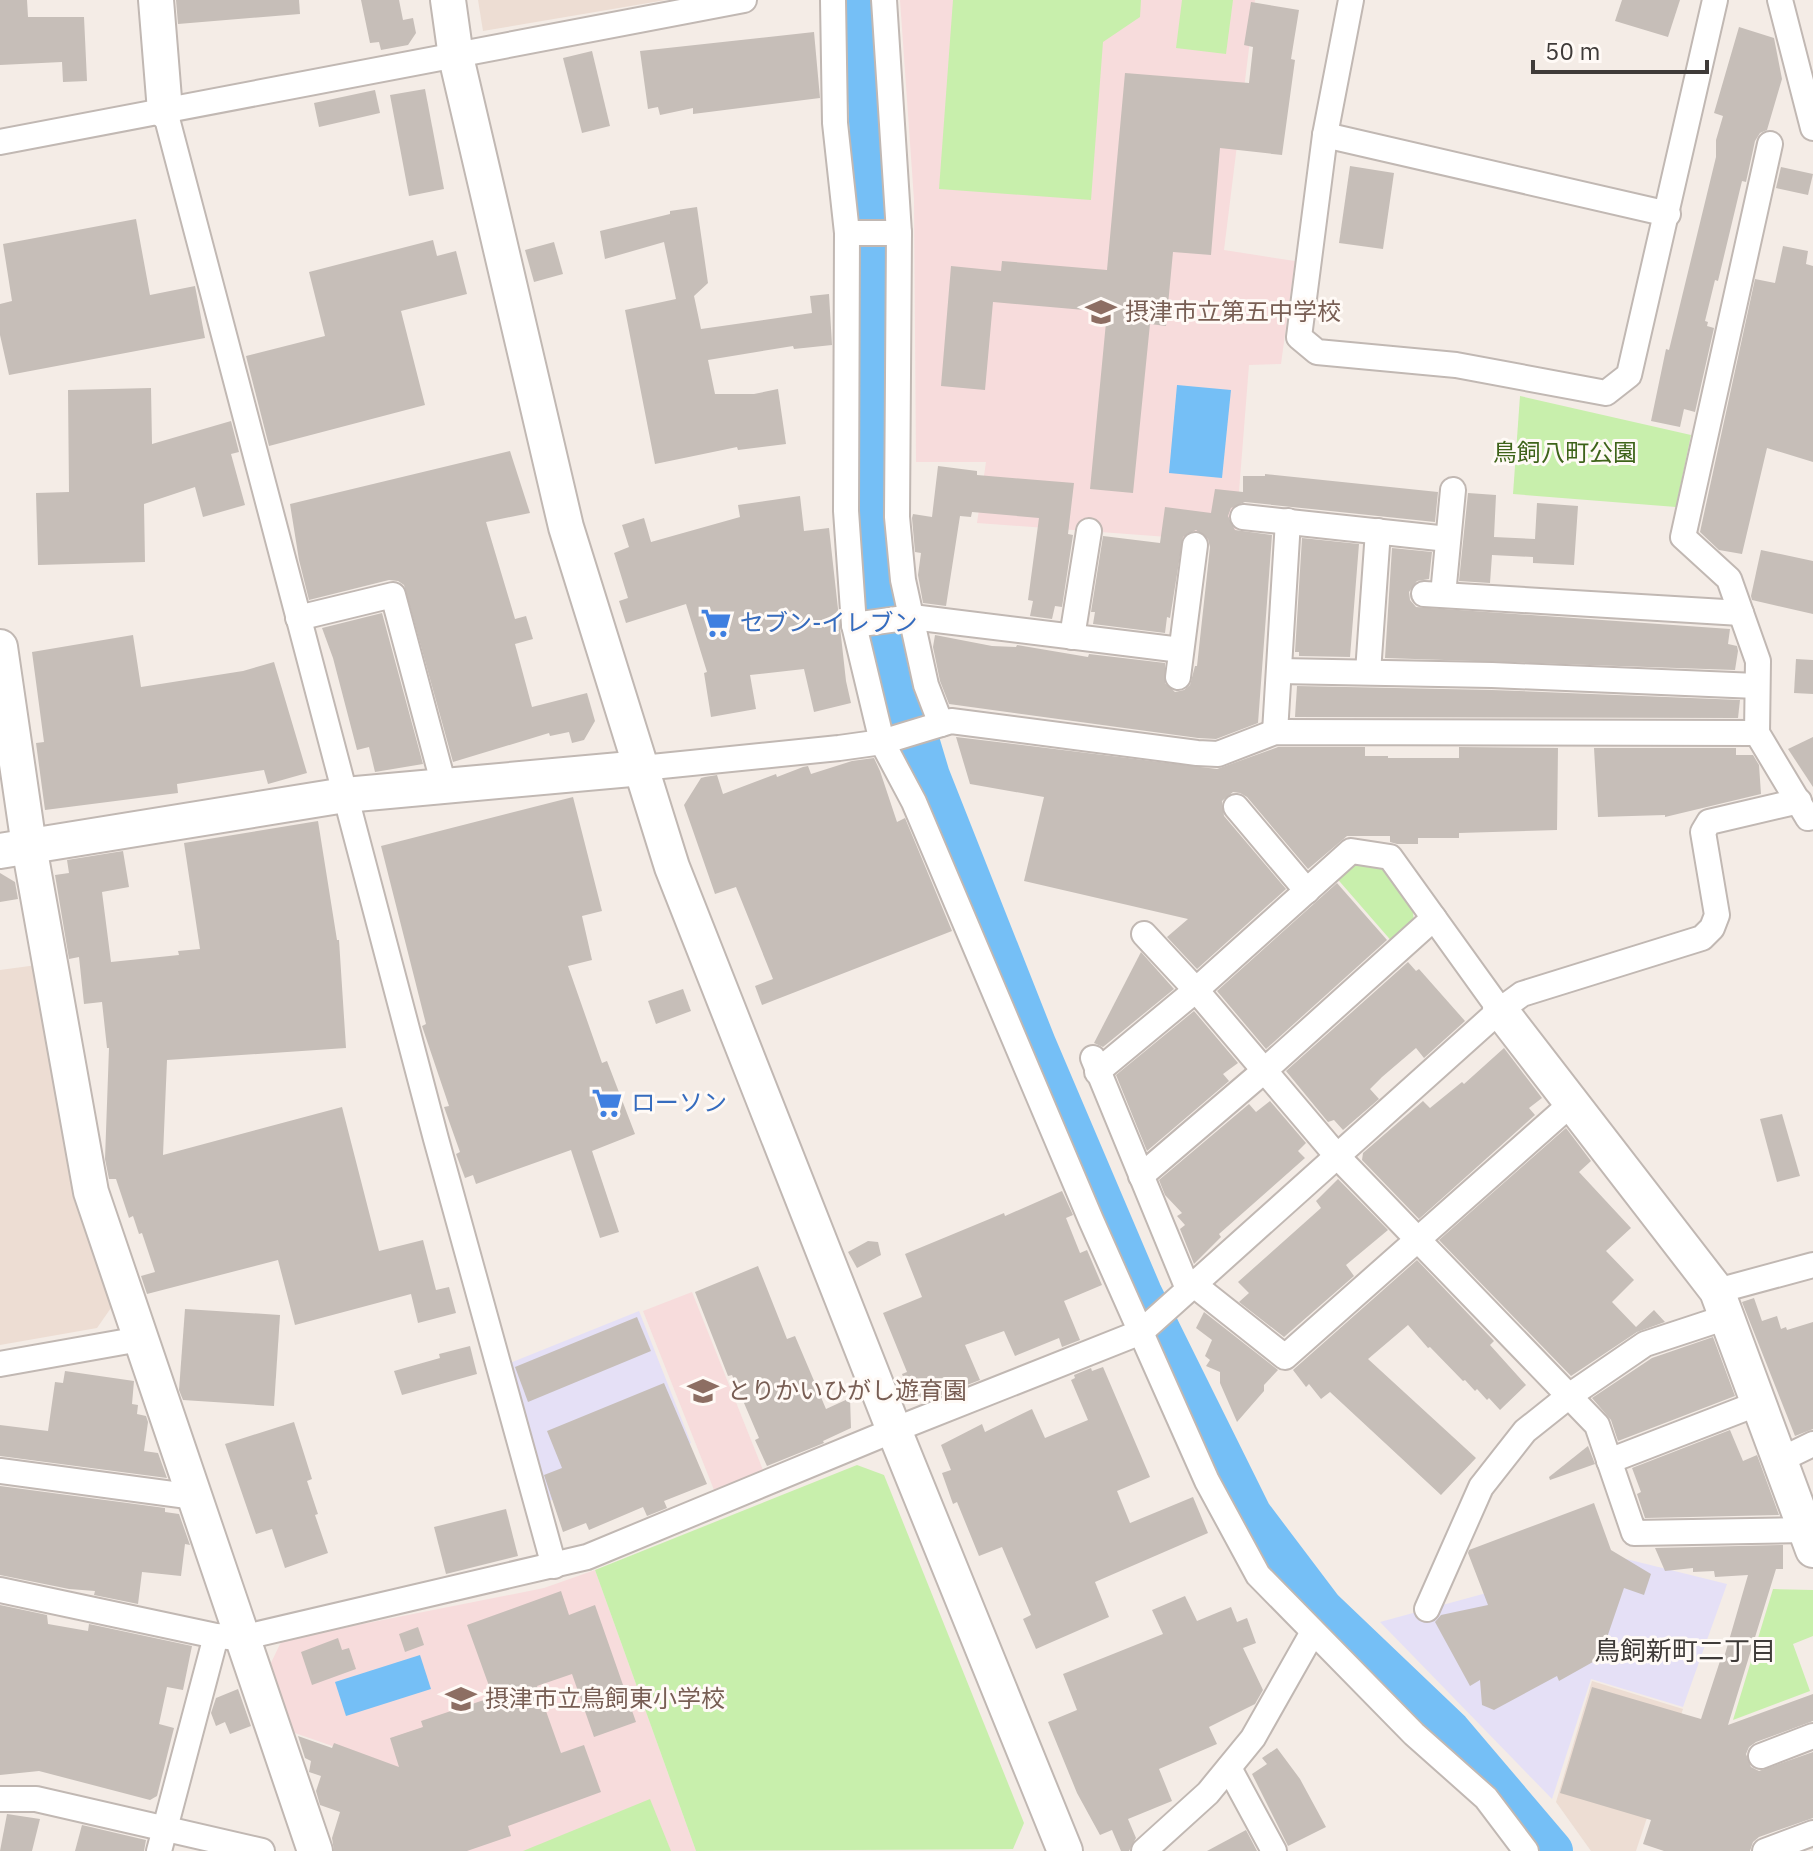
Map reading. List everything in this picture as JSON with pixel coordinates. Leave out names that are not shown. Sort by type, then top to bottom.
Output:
[{"type":"street","points":[[156,0],[165,111],[345,795],[554,1566]]},
{"type":"street","points":[[448,0],[456,57],[566,527],[672,867],[1059,1849]]},
{"type":"street","points":[[0,142],[744,0]]},
{"type":"street","points":[[833,0],[835,123],[847,233],[846,511],[854,625],[914,802],[1207,1481],[1258,1575],[1414,1734],[1486,1798],[1526,1851]]},
{"type":"street","points":[[884,0],[899,233],[897,517],[903,580],[937,726]]},
{"type":"street","points":[[1351,0],[1325,135],[1299,337],[1317,352],[1456,365],[1606,393],[1629,375],[1715,0]]},
{"type":"street","points":[[1780,0],[1813,128]]},
{"type":"street","points":[[1325,135],[1668,214]]},
{"type":"street","points":[[0,1590],[228,1637],[587,1557],[1141,1332],[1500,1010],[1522,994],[1702,938],[1712,928],[1717,915],[1703,832],[1709,822],[1806,809],[1757,733],[1758,661],[1729,579],[1683,537],[1770,144]]},
{"type":"street","points":[[847,233],[899,233]]},
{"type":"street","points":[[1453,490],[1448,539],[1434,594],[1741,613]]},
{"type":"street","points":[[1243,517],[1448,539]]},
{"type":"street","points":[[1275,732],[1288,521]]},
{"type":"street","points":[[1072,637],[1089,531]]},
{"type":"street","points":[[1368,672],[1378,531]]},
{"type":"street","points":[[1178,677],[1195,545]]},
{"type":"street","points":[[298,618],[393,595],[444,786]]},
{"type":"street","points":[[854,625],[912,617],[1181,650]]},
{"type":"street","points":[[0,647],[15,848],[91,1192],[195,1497],[228,1637],[315,1851]]},
{"type":"street","points":[[1279,671],[1492,675],[1757,686]]},
{"type":"street","points":[[15,848],[345,795],[642,768],[893,739],[951,721],[1218,754],[1275,732],[1757,733]]},
{"type":"street","points":[[1236,807],[1307,891]]},
{"type":"street","points":[[1144,934],[1196,990],[1337,1156],[1418,1240],[1597,1425],[1634,1533],[1809,1540],[1722,1304],[1572,1103],[1500,1010],[1390,857],[1351,851],[1196,990],[1095,1064],[1190,1286],[1285,1357],[1418,1240],[1572,1103]]},
{"type":"street","points":[[1141,1176],[1434,918]]},
{"type":"street","points":[[1427,1609],[1481,1487],[1525,1431],[1569,1396],[1645,1344],[1722,1304],[1813,1265]]},
{"type":"street","points":[[0,1364],[140,1339]]},
{"type":"street","points":[[1609,1461],[1759,1403]]},
{"type":"street","points":[[1780,1460],[1813,1444]]},
{"type":"street","points":[[0,1471],[195,1497]]},
{"type":"street","points":[[1144,1851],[1208,1793],[1253,1738],[1313,1632]]},
{"type":"street","points":[[162,1840],[228,1637]]},
{"type":"street","points":[[1761,1756],[1813,1736]]},
{"type":"street","points":[[1229,1768],[1274,1851]]},
{"type":"street","points":[[0,1799],[36,1799],[162,1840],[262,1851]]},
{"type":"street","points":[[1765,1851],[1813,1833]]},
{"type":"shaded area","points":[[478,0],[666,0],[483,31]]},
{"type":"shaded area","name":"摂津市立第五中学校","points":[[900,0],[1255,0],[1224,250],[1295,261],[1281,364],[1249,365],[1235,542],[977,523],[986,462],[916,462],[914,200]]},
{"type":"shaded area","points":[[37,965],[113,1305],[97,1328],[0,1345],[0,970]]},
{"type":"shaded area","name":"とりかいひがし遊育園","points":[[692,1292],[763,1470],[714,1490],[643,1311]]},
{"type":"shaded area","points":[[639,1311],[691,1443],[549,1501],[510,1363]]},
{"type":"shaded area","points":[[1618,1557],[1727,1584],[1683,1707],[1591,1679],[1552,1799],[1380,1622]]},
{"type":"shaded area","name":"摂津市立鳥飼東小学校","points":[[595,1570],[696,1851],[359,1851],[387,1765],[292,1732],[269,1667],[282,1640],[544,1588]]},
{"type":"shaded area","points":[[1592,1681],[1683,1709],[1636,1851],[1591,1851],[1556,1802]]},
{"type":"green space","points":[[953,0],[1141,0],[1140,17],[1103,42],[1091,200],[939,189]]},
{"type":"green space","points":[[1182,0],[1233,0],[1226,54],[1176,48]]},
{"type":"green space","name":"鳥飼八町公園","points":[[1520,396],[1691,435],[1676,507],[1513,494]]},
{"type":"green space","points":[[1347,862],[1381,864],[1413,910],[1414,925],[1394,944],[1334,875]]},
{"type":"green space","points":[[857,1465],[884,1475],[1024,1823],[1013,1849],[696,1851],[595,1570]]},
{"type":"green space","points":[[1773,1589],[1813,1590],[1813,1636],[1793,1644],[1810,1691],[1733,1720]]},
{"type":"green space","points":[[650,1799],[671,1851],[523,1851]]},
{"type":"water","points":[[1177,385],[1231,390],[1222,478],[1169,473]]},
{"type":"water","points":[[420,1655],[431,1689],[346,1716],[335,1682]]},
{"type":"building","points":[[0,0],[27,0],[28,17],[84,17],[87,81],[63,82],[62,62],[0,65]]},
{"type":"building","points":[[176,0],[299,0],[300,14],[178,24]]},
{"type":"building","points":[[361,0],[399,0],[403,20],[413,18],[416,33],[408,45],[381,50],[379,42],[370,43]]},
{"type":"building","points":[[1622,0],[1680,0],[1668,37],[1615,21]]},
{"type":"building","points":[[1251,2],[1299,10],[1282,155],[1220,148],[1211,255],[1173,252],[1166,326],[1150,324],[1133,493],[1090,489],[1107,312],[993,302],[985,390],[941,386],[951,266],[1001,271],[1002,261],[1107,270],[1125,73],[1249,83],[1253,47],[1244,45]]},
{"type":"building","points":[[1739,27],[1774,38],[1782,79],[1767,130],[1760,133],[1755,141],[1718,281],[1715,280],[1705,321],[1708,322],[1707,326],[1714,328],[1695,412],[1684,409],[1680,427],[1651,421],[1666,349],[1669,350],[1716,157],[1716,140],[1723,116],[1714,113]]},
{"type":"building","points":[[814,32],[820,98],[693,114],[693,108],[660,115],[658,107],[648,109],[640,51]]},
{"type":"building","points":[[592,51],[610,126],[582,133],[563,58]]},
{"type":"building","points":[[425,89],[444,189],[409,196],[390,95]]},
{"type":"building","points":[[375,90],[380,113],[319,127],[314,103]]},
{"type":"building","points":[[1350,166],[1394,173],[1383,249],[1339,243]]},
{"type":"building","points":[[1781,167],[1813,174],[1808,195],[1776,188]]},
{"type":"building","points":[[697,207],[708,283],[694,296],[701,329],[812,313],[810,296],[829,294],[832,345],[794,349],[793,346],[708,360],[715,394],[754,394],[778,389],[786,444],[738,450],[737,447],[655,464],[625,310],[676,299],[664,242],[605,259],[600,231],[670,214],[670,211]]},
{"type":"building","points":[[136,219],[150,295],[195,286],[205,338],[9,375],[0,335],[0,304],[12,301],[3,244]]},
{"type":"building","points":[[433,240],[437,256],[456,251],[467,294],[401,311],[425,405],[269,446],[246,356],[325,336],[309,272]]},
{"type":"building","points":[[554,242],[563,274],[534,282],[525,250]]},
{"type":"building","points":[[1783,246],[1808,251],[1806,264],[1813,266],[1813,462],[1767,448],[1742,554],[1719,550],[1700,532],[1755,279],[1775,283]]},
{"type":"building","points":[[151,388],[152,444],[231,421],[239,452],[231,454],[245,505],[203,517],[195,487],[144,504],[145,562],[38,565],[36,493],[69,492],[68,390]]},
{"type":"building","points":[[510,451],[530,513],[486,522],[515,619],[526,616],[533,639],[515,644],[532,707],[587,693],[595,721],[584,740],[572,743],[569,732],[550,736],[549,733],[453,762],[404,585],[389,580],[309,600],[290,504]]},
{"type":"building","points":[[938,466],[977,471],[977,475],[1074,483],[1068,534],[1073,535],[1062,607],[1055,606],[1052,619],[1030,616],[1033,601],[1028,600],[1039,518],[972,512],[971,517],[960,516],[946,606],[923,603],[918,575],[921,553],[915,552],[912,518],[913,514],[932,517]]},
{"type":"building","points":[[1265,474],[1438,492],[1435,522],[1245,502],[1231,508],[1228,516],[1235,530],[1272,535],[1258,723],[1216,739],[1198,738],[949,704],[940,681],[933,647],[935,635],[992,646],[1017,645],[1088,657],[1089,654],[1165,663],[1165,683],[1175,692],[1184,690],[1190,685],[1197,666],[1210,547],[1208,539],[1196,530],[1183,537],[1165,633],[1093,624],[1095,612],[1091,612],[1103,536],[1160,543],[1165,507],[1211,513],[1215,489],[1243,492],[1243,476]]},
{"type":"building","points":[[1468,493],[1496,495],[1494,537],[1535,539],[1537,503],[1578,506],[1574,565],[1533,563],[1533,557],[1492,555],[1490,583],[1459,581]]},
{"type":"building","points":[[800,496],[804,531],[829,528],[851,703],[814,712],[804,669],[750,675],[756,709],[711,717],[704,673],[707,672],[686,604],[626,623],[619,601],[628,598],[614,553],[629,547],[622,525],[644,518],[651,542],[740,517],[738,505]]},
{"type":"building","points":[[1302,538],[1359,544],[1350,657],[1299,656],[1299,652],[1295,652]]},
{"type":"building","points":[[1392,548],[1432,552],[1429,579],[1417,581],[1409,592],[1410,600],[1416,607],[1730,629],[1728,644],[1737,646],[1738,651],[1735,670],[1385,658]]},
{"type":"building","points":[[1761,550],[1813,561],[1813,614],[1752,600]]},
{"type":"building","points":[[382,613],[423,764],[375,772],[369,747],[357,750],[322,628]]},
{"type":"building","points":[[133,635],[141,687],[243,671],[274,662],[307,773],[268,784],[264,770],[177,784],[178,793],[45,810],[36,743],[44,742],[32,652]]},
{"type":"building","points":[[1796,659],[1813,660],[1813,694],[1794,693]]},
{"type":"building","points":[[1297,686],[1740,700],[1738,718],[1295,717]]},
{"type":"building","points":[[956,737],[1217,769],[1278,747],[1365,747],[1365,756],[1388,758],[1459,758],[1459,747],[1558,748],[1557,830],[1459,833],[1459,838],[1418,838],[1418,844],[1390,842],[1390,836],[1347,836],[1308,869],[1247,797],[1233,792],[1222,801],[1224,816],[1286,889],[1197,969],[1167,937],[1188,919],[1024,881],[1044,797],[970,784]]},
{"type":"building","points":[[1813,737],[1813,787],[1788,749]]},
{"type":"building","points":[[1594,748],[1736,748],[1736,755],[1753,755],[1759,765],[1761,794],[1665,817],[1598,817]]},
{"type":"building","points":[[874,758],[897,822],[905,818],[952,931],[762,1005],[755,986],[773,979],[736,887],[715,894],[684,805],[701,778],[705,777],[717,775],[723,794],[803,767],[808,766],[811,774],[852,761]]},
{"type":"building","points":[[573,797],[602,911],[582,916],[592,960],[568,966],[602,1063],[607,1061],[635,1134],[592,1151],[619,1232],[600,1238],[571,1150],[476,1184],[473,1175],[465,1178],[456,1154],[460,1152],[444,1107],[449,1106],[422,1026],[426,1024],[381,846]]},
{"type":"building","points":[[318,821],[339,940],[346,1048],[167,1060],[163,1155],[342,1107],[379,1251],[423,1240],[436,1290],[449,1287],[456,1313],[418,1323],[411,1294],[295,1325],[278,1260],[147,1294],[141,1276],[155,1272],[142,1233],[139,1234],[133,1216],[129,1218],[116,1179],[109,1179],[105,1159],[109,1048],[102,1002],[84,1004],[79,957],[69,959],[55,875],[69,873],[67,860],[123,851],[129,887],[102,892],[111,962],[179,955],[178,951],[200,949],[184,843]]},
{"type":"building","points":[[0,873],[15,882],[18,899],[0,902]]},
{"type":"building","points":[[1337,883],[1387,940],[1266,1049],[1217,991]]},
{"type":"building","points":[[1141,952],[1174,989],[1103,1047],[1094,1043]]},
{"type":"building","points":[[1408,962],[1416,971],[1419,969],[1465,1021],[1424,1058],[1416,1048],[1382,1077],[1370,1089],[1379,1099],[1343,1130],[1334,1120],[1328,1122],[1286,1071]]},
{"type":"building","points":[[683,989],[691,1011],[656,1024],[648,1001]]},
{"type":"building","points":[[1194,1011],[1238,1063],[1223,1074],[1229,1081],[1147,1151],[1116,1075]]},
{"type":"building","points":[[1504,1048],[1542,1098],[1529,1108],[1535,1115],[1419,1219],[1362,1160],[1363,1153],[1423,1101],[1430,1108],[1462,1082],[1464,1084]]},
{"type":"building","points":[[1270,1101],[1306,1143],[1298,1151],[1305,1158],[1219,1234],[1221,1237],[1194,1264],[1180,1229],[1185,1225],[1177,1216],[1182,1213],[1165,1195],[1159,1180],[1249,1104],[1256,1112]]},
{"type":"building","points":[[1782,1114],[1800,1176],[1777,1182],[1760,1119]]},
{"type":"building","points":[[1566,1128],[1591,1161],[1579,1172],[1631,1228],[1606,1251],[1634,1280],[1612,1302],[1636,1327],[1654,1310],[1665,1322],[1637,1332],[1571,1376],[1439,1240]]},
{"type":"building","points":[[1338,1179],[1388,1230],[1346,1265],[1354,1276],[1284,1337],[1239,1302],[1249,1293],[1238,1282],[1321,1208],[1316,1201]]},
{"type":"building","points":[[1062,1191],[1073,1215],[1066,1218],[1080,1253],[1087,1250],[1102,1285],[1064,1301],[1080,1340],[1062,1347],[1059,1338],[1015,1356],[1004,1331],[965,1345],[980,1380],[923,1402],[911,1397],[902,1374],[907,1372],[883,1313],[922,1297],[905,1254]]},
{"type":"building","points":[[868,1241],[878,1242],[881,1255],[857,1268],[848,1252]]},
{"type":"building","points":[[1417,1260],[1494,1341],[1490,1345],[1526,1385],[1500,1410],[1489,1398],[1487,1400],[1477,1389],[1475,1391],[1463,1381],[1408,1325],[1368,1359],[1476,1458],[1441,1495],[1330,1392],[1321,1399],[1309,1384],[1306,1387],[1293,1370]]},
{"type":"building","points":[[758,1266],[787,1339],[795,1336],[826,1409],[850,1398],[851,1428],[824,1443],[767,1466],[755,1440],[759,1438],[732,1375],[728,1376],[695,1292]]},
{"type":"building","points":[[1754,1298],[1762,1321],[1777,1316],[1781,1329],[1813,1322],[1813,1429],[1795,1436],[1742,1302]]},
{"type":"building","points":[[185,1309],[280,1315],[274,1406],[183,1400],[179,1390]]},
{"type":"building","points":[[1204,1312],[1278,1370],[1237,1422],[1220,1383],[1220,1372],[1206,1366],[1210,1360],[1205,1356],[1212,1340],[1196,1328]]},
{"type":"building","points":[[637,1317],[651,1351],[528,1402],[515,1367]]},
{"type":"building","points":[[1713,1337],[1735,1396],[1618,1441],[1611,1420],[1592,1398],[1652,1358]]},
{"type":"building","points":[[470,1346],[477,1374],[402,1395],[394,1371]]},
{"type":"building","points":[[1103,1367],[1150,1477],[1117,1491],[1130,1523],[1193,1497],[1208,1533],[1095,1582],[1109,1617],[1036,1649],[1023,1619],[1031,1615],[1002,1547],[979,1556],[957,1502],[953,1504],[942,1473],[951,1470],[941,1445],[982,1424],[985,1432],[1032,1409],[1045,1438],[1088,1420],[1071,1380],[1075,1378],[1074,1375],[1091,1368],[1092,1371]]},
{"type":"building","points":[[65,1371],[134,1381],[132,1404],[138,1405],[137,1414],[146,1416],[148,1422],[144,1451],[158,1453],[167,1478],[0,1456],[0,1425],[48,1431],[55,1382],[63,1383]]},
{"type":"building","points":[[664,1383],[707,1484],[664,1501],[667,1508],[647,1516],[643,1507],[589,1530],[586,1523],[563,1532],[544,1475],[562,1468],[547,1431]]},
{"type":"building","points":[[294,1422],[312,1479],[307,1481],[328,1553],[285,1568],[272,1529],[256,1534],[225,1444]]},
{"type":"building","points":[[1730,1430],[1743,1461],[1757,1455],[1779,1515],[1645,1518],[1637,1494],[1641,1492],[1632,1468]]},
{"type":"building","points":[[1588,1446],[1595,1464],[1550,1480],[1549,1477]]},
{"type":"building","points":[[0,1486],[165,1508],[165,1512],[179,1514],[190,1545],[185,1544],[181,1576],[142,1572],[138,1604],[94,1595],[95,1591],[0,1575]]},
{"type":"building","points":[[1594,1503],[1611,1550],[1651,1574],[1644,1595],[1624,1588],[1600,1658],[1559,1681],[1557,1676],[1494,1710],[1482,1705],[1480,1680],[1470,1686],[1435,1622],[1441,1615],[1488,1605],[1469,1550]]},
{"type":"building","points":[[506,1509],[518,1556],[446,1574],[434,1527]]},
{"type":"building","points":[[1783,1545],[1783,1569],[1776,1569],[1728,1725],[1813,1694],[1813,1721],[1756,1742],[1746,1754],[1751,1767],[1759,1771],[1813,1752],[1813,1818],[1759,1837],[1750,1851],[1664,1851],[1643,1844],[1651,1820],[1560,1793],[1592,1687],[1701,1719],[1720,1661],[1723,1661],[1748,1575],[1715,1577],[1714,1571],[1693,1572],[1693,1568],[1665,1571],[1655,1548]]},
{"type":"building","points":[[561,1591],[569,1615],[595,1605],[636,1722],[594,1737],[572,1674],[537,1686],[561,1753],[584,1745],[601,1792],[508,1826],[511,1836],[467,1851],[334,1851],[332,1838],[340,1812],[320,1805],[316,1791],[321,1776],[309,1772],[311,1761],[305,1758],[298,1736],[332,1748],[334,1743],[399,1767],[390,1738],[423,1727],[421,1721],[493,1697],[467,1625]]},
{"type":"building","points":[[1185,1596],[1197,1621],[1231,1607],[1237,1622],[1247,1618],[1256,1643],[1243,1648],[1263,1690],[1255,1704],[1209,1727],[1217,1744],[1159,1769],[1172,1801],[1128,1819],[1136,1838],[1129,1851],[1121,1851],[1112,1830],[1100,1835],[1077,1793],[1048,1722],[1077,1710],[1063,1674],[1163,1634],[1152,1610]]},
{"type":"building","points":[[0,1605],[47,1615],[48,1624],[88,1631],[89,1624],[192,1646],[183,1690],[167,1687],[159,1724],[174,1728],[157,1796],[150,1800],[39,1771],[0,1775]]},
{"type":"building","points":[[418,1627],[424,1645],[405,1652],[399,1634]]},
{"type":"building","points":[[338,1638],[342,1650],[349,1648],[356,1669],[312,1685],[301,1652]]},
{"type":"building","points":[[238,1689],[251,1726],[230,1734],[225,1722],[216,1726],[211,1713],[216,1698]]},
{"type":"building","points":[[1277,1748],[1300,1779],[1326,1827],[1288,1846],[1252,1774],[1267,1764],[1262,1758]]},
{"type":"building","points":[[7,1814],[40,1819],[32,1851],[0,1851]]},
{"type":"building","points":[[82,1825],[146,1840],[144,1851],[75,1851]]},
{"type":"building","points":[[1246,1830],[1257,1851],[1207,1851]]},
{"type":"waterway","points":[[864,0],[877,261],[876,504],[883,602],[908,706],[929,776],[1035,1044],[1141,1293],[1251,1515],[1322,1609],[1450,1731],[1552,1851]]},
{"type":"place","name":"摂津市立第五中学校","points":[[1101,312]]},
{"type":"place","name":"セブン-イレブン","points":[[716,623]]},
{"type":"place","name":"ローソン","points":[[607,1103]]},
{"type":"place","name":"とりかいひがし遊育園","points":[[703,1391]]},
{"type":"place","name":"摂津市立鳥飼東小学校","points":[[461,1699]]},
{"type":"district","name":"鳥飼新町二丁目","points":[[1685,1651]]}]
